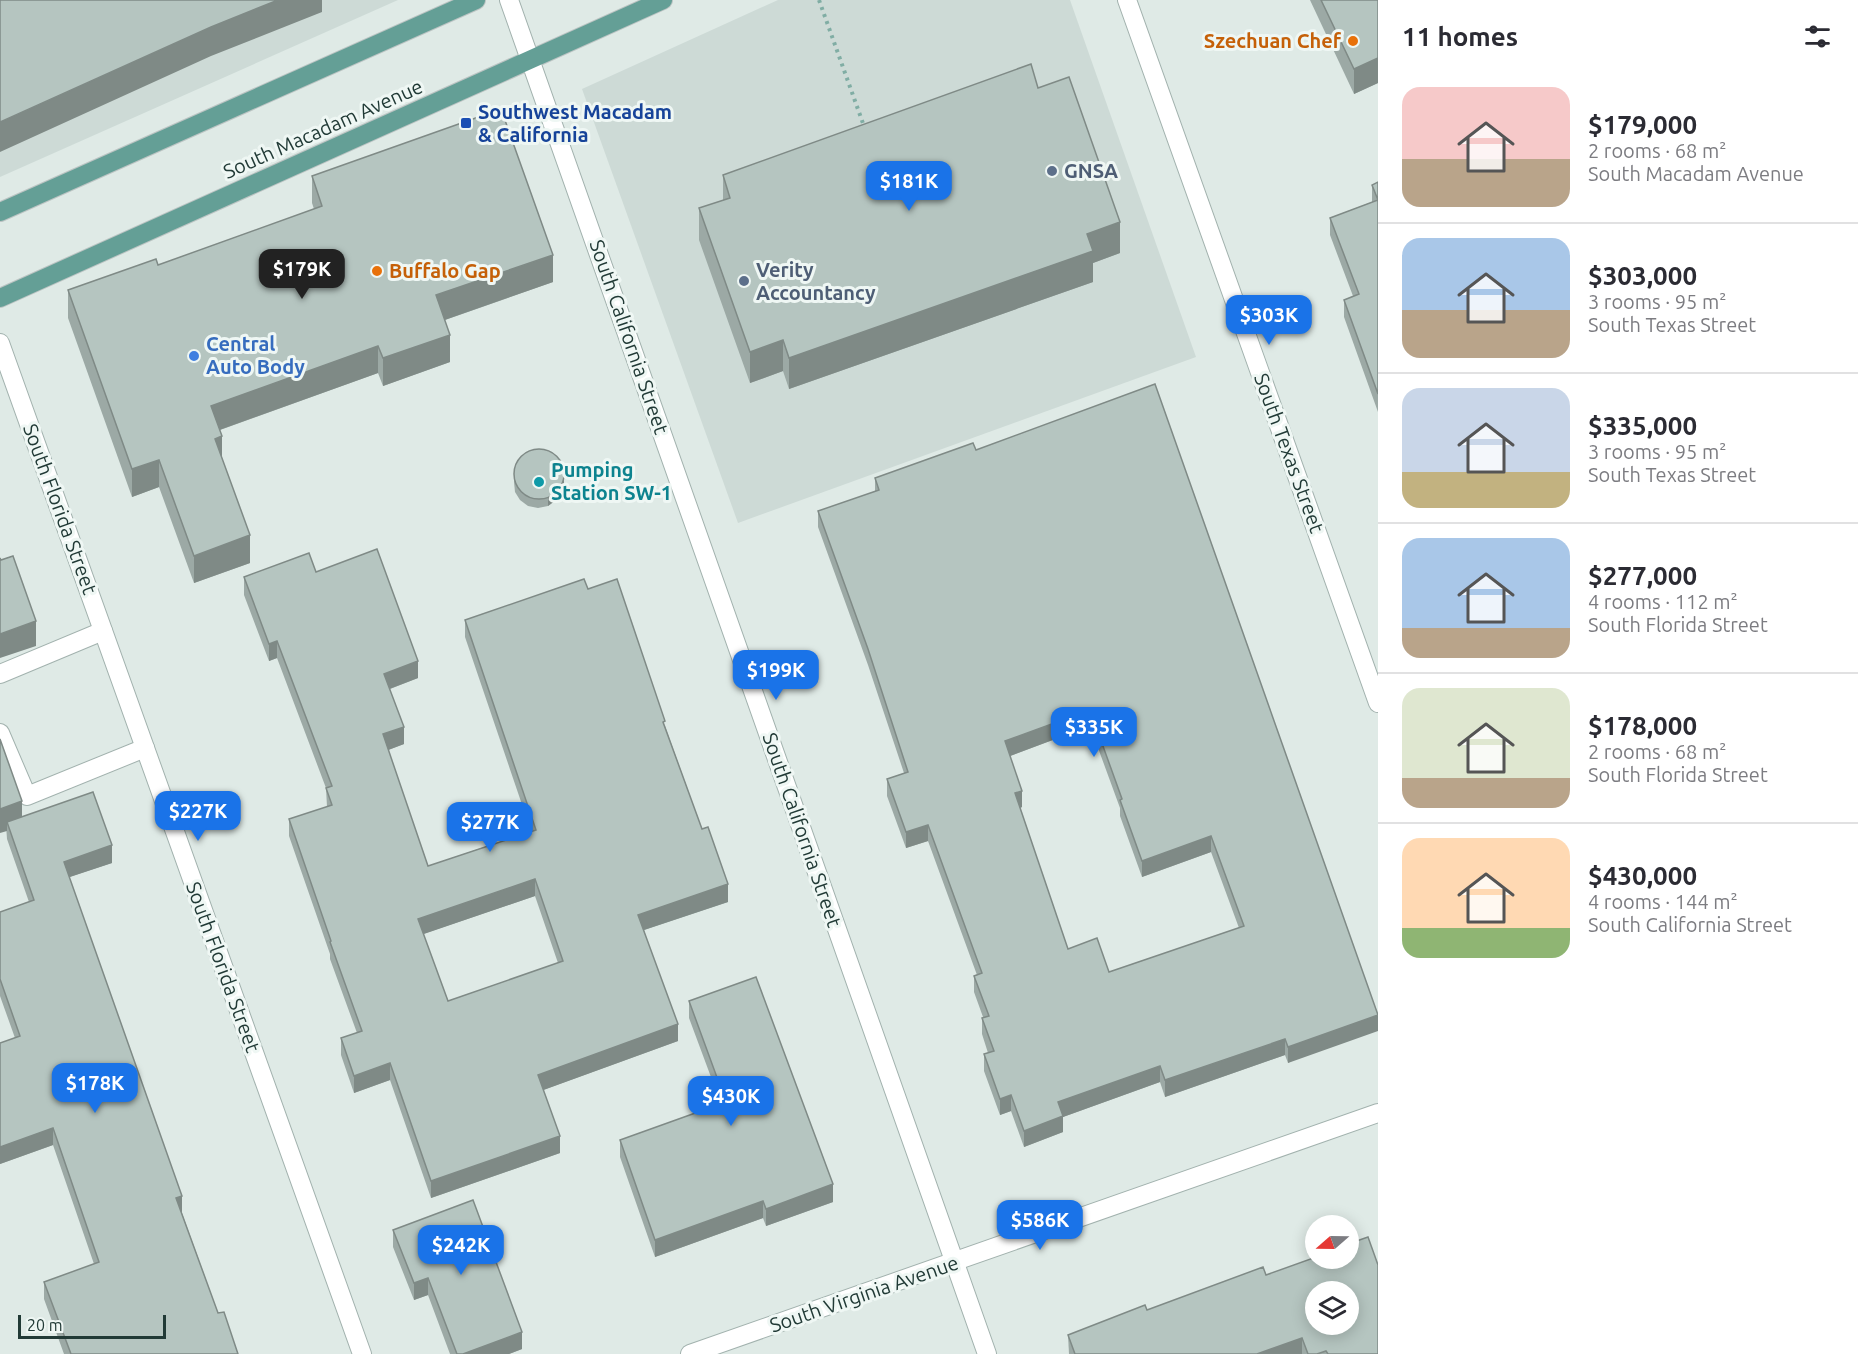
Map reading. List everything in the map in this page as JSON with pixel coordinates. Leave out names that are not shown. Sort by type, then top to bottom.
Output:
[{"type":"main road","points":[[0,213],[476,0]]},
{"type":"main road","name":"South Macadam Avenue","points":[[0,298],[663,0]]},
{"type":"street","name":"South California Street","points":[[509,0],[987,1354]]},
{"type":"street","name":"South Texas Street","points":[[1127,0],[1378,703]]},
{"type":"street","name":"South Florida Street","points":[[0,343],[362,1354]]},
{"type":"street","points":[[0,674],[103,631]]},
{"type":"street","points":[[0,733],[27,796],[145,748]]},
{"type":"street","name":"South Virginia Avenue","points":[[690,1354],[1378,1113]]},
{"type":"path","points":[[819,0],[866,131]]},
{"type":"shaded area","points":[[0,0],[398,0],[0,177]]},
{"type":"shaded area","points":[[778,0],[1070,0],[1196,357],[738,523],[582,89]]},
{"type":"building","points":[[0,0],[278,0],[211,27],[0,122]]},
{"type":"building","name":"Szechuan Chef","points":[[1321,0],[1378,0],[1378,58],[1354,69]]},
{"type":"building","points":[[1031,64],[1038,88],[1069,77],[1120,222],[1087,234],[1093,251],[789,358],[783,340],[750,352],[699,208],[730,198],[723,175]]},
{"type":"building","points":[[501,109],[553,255],[436,295],[450,335],[383,358],[378,346],[211,406],[222,436],[215,439],[250,535],[194,556],[159,460],[132,469],[68,290],[156,259],[158,265],[322,206],[312,176]]},
{"type":"building","points":[[1378,182],[1378,200],[1372,185]]},
{"type":"building","points":[[1378,200],[1378,394],[1344,300],[1359,294],[1330,218]]},
{"type":"building","points":[[1155,384],[1378,1015],[1288,1047],[1285,1039],[1165,1080],[1160,1066],[1058,1102],[1063,1116],[1024,1131],[1011,1095],[1000,1099],[984,1054],[994,1051],[982,1018],[989,1016],[974,976],[982,973],[928,825],[906,832],[887,779],[908,772],[868,649],[818,511],[879,490],[875,478],[973,443],[976,450]],"holes":[[[1090,710],[1122,799],[1120,800],[1142,861],[1211,836],[1244,926],[1109,972],[1097,938],[1068,949],[1015,793],[1022,791],[1005,741]]]},
{"type":"building","name":"Pumping Station SW-1","points":[[539,449],[557,456],[564,474],[557,492],[539,499],[521,492],[514,474],[521,456]]},
{"type":"building","points":[[377,549],[418,661],[384,674],[404,727],[383,734],[428,866],[536,830],[465,620],[584,579],[588,589],[617,579],[665,721],[663,722],[702,829],[708,827],[728,884],[638,915],[678,1024],[538,1075],[560,1136],[431,1181],[390,1063],[354,1076],[341,1038],[362,1031],[289,819],[332,805],[326,788],[332,786],[277,641],[269,644],[244,577],[309,553],[316,572]],"holes":[[[535,879],[563,961],[448,1001],[418,919]]]},
{"type":"building","points":[[13,556],[36,621],[0,634],[0,558],[1,560]]},
{"type":"building","points":[[0,739],[22,801],[0,809]]},
{"type":"building","points":[[93,792],[112,845],[64,862],[182,1196],[176,1198],[218,1313],[224,1312],[238,1354],[71,1354],[44,1282],[99,1262],[53,1128],[0,1147],[0,1043],[20,1036],[0,979],[0,912],[34,900],[7,822]]},
{"type":"building","points":[[756,977],[833,1184],[766,1209],[763,1201],[655,1240],[620,1140],[726,1102],[689,1001]]},
{"type":"building","points":[[473,1200],[522,1332],[463,1354],[457,1354],[428,1278],[414,1283],[393,1230]]},
{"type":"building","points":[[1368,1237],[1378,1265],[1378,1354],[1328,1354],[1326,1351],[1308,1354],[1302,1338],[1257,1354],[1075,1354],[1068,1335],[1145,1305],[1147,1310],[1263,1267],[1266,1275],[1305,1261],[1305,1269],[1359,1269],[1359,1240]]},
{"type":"place","name":"Szechuan Chef","points":[[1353,41]]},
{"type":"place","name":"Southwest Macadam & California","points":[[466,123]]},
{"type":"place","name":"GNSA","points":[[1052,171]]},
{"type":"place","name":"Buffalo Gap","points":[[377,271]]},
{"type":"place","name":"Verity Accountancy","points":[[744,281]]},
{"type":"place","name":"Central Auto Body","points":[[194,356]]},
{"type":"place","name":"Pumping Station SW-1","points":[[539,482]]}]
